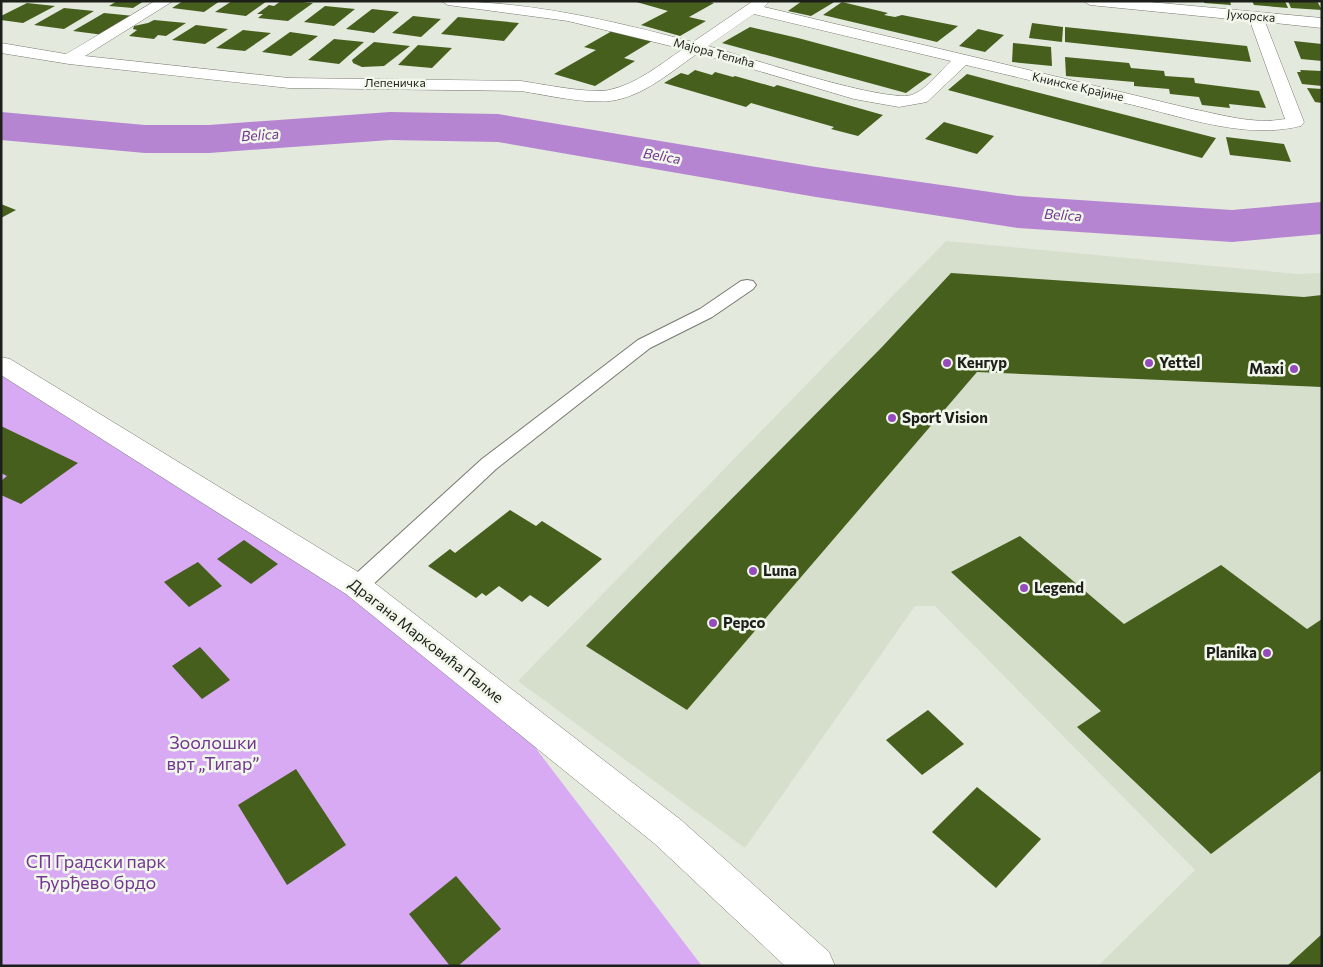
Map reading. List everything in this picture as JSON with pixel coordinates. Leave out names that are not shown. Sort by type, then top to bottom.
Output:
[{"type":"street","points":[[69,59],[166,1]]},
{"type":"street","name":"Мајора Тепића","points":[[448,1],[568,17],[696,48],[851,92],[898,103],[912,102],[921,98],[963,59]]},
{"type":"street","name":"Јухорска","points":[[1090,1],[1322,23]]},
{"type":"street","name":"Лепеничка","points":[[1,48],[69,59],[289,83],[407,83],[521,86],[555,92],[609,96],[634,88],[758,5]]},
{"type":"street","name":"Книнске Крајине","points":[[758,5],[963,59],[1188,113],[1258,127],[1280,126],[1295,122],[1256,17]]},
{"type":"street","name":"Драгана Марковића Палме","points":[[1,364],[358,586],[668,832],[815,966]]},
{"type":"lane","points":[[358,586],[489,464],[644,344],[706,313],[747,285]]},
{"type":"shaded area","points":[[946,241],[1298,274],[1322,273],[1322,966],[1098,966],[1195,870],[935,606],[915,606],[745,848],[518,681]]},
{"type":"green space","name":"Зоолошки врт „Тигар”","points":[[1,374],[266,528],[508,712],[702,966],[1,966]]},
{"type":"building","points":[[117,1],[144,1],[133,8],[109,6]]},
{"type":"building","points":[[183,1],[220,1],[204,12],[172,8]]},
{"type":"building","points":[[232,1],[267,1],[246,16],[215,12]]},
{"type":"building","points":[[281,1],[313,3],[288,21],[258,18],[263,14],[257,14],[269,5],[274,6]]},
{"type":"building","points":[[633,1],[707,1],[714,3],[689,17],[706,21],[680,36],[641,25],[668,11]]},
{"type":"building","points":[[802,1],[836,1],[811,16],[788,11]]},
{"type":"building","points":[[1204,1],[1230,1],[1231,5],[1204,3]]},
{"type":"building","points":[[1252,1],[1285,1],[1288,8],[1254,5]]},
{"type":"building","points":[[1288,1],[1317,1],[1322,10],[1291,8]]},
{"type":"building","points":[[842,2],[888,13],[884,15],[895,17],[902,15],[958,26],[937,42],[823,15]]},
{"type":"building","points":[[27,3],[55,6],[23,23],[1,20],[1,16]]},
{"type":"building","points":[[325,6],[355,9],[334,26],[304,22]]},
{"type":"building","points":[[64,8],[94,11],[64,29],[34,25]]},
{"type":"building","points":[[372,9],[399,12],[374,33],[346,29]]},
{"type":"building","points":[[104,13],[134,16],[104,35],[73,31]]},
{"type":"building","points":[[413,16],[441,19],[421,37],[392,33]]},
{"type":"building","points":[[458,17],[519,23],[504,41],[441,34]]},
{"type":"building","points":[[154,20],[186,23],[166,36],[158,35],[154,39],[129,36],[137,30],[133,29],[134,26]]},
{"type":"building","points":[[1032,23],[1063,27],[1062,42],[1029,38]]},
{"type":"building","points":[[196,25],[228,29],[205,44],[172,40]]},
{"type":"building","points":[[750,27],[932,74],[906,93],[722,43]]},
{"type":"building","points":[[1065,27],[1247,46],[1251,62],[1065,42]]},
{"type":"building","points":[[978,29],[1004,35],[985,52],[959,46]]},
{"type":"building","points":[[243,30],[271,33],[245,51],[216,48]]},
{"type":"building","points":[[612,31],[652,41],[624,58],[635,61],[595,86],[554,74],[596,50],[584,47]]},
{"type":"building","points":[[290,32],[318,36],[291,56],[262,52]]},
{"type":"building","points":[[334,39],[364,42],[339,64],[308,60]]},
{"type":"building","points":[[1294,41],[1322,44],[1322,61],[1301,59]]},
{"type":"building","points":[[374,42],[410,46],[384,66],[362,67],[353,63],[352,60]]},
{"type":"building","points":[[1013,43],[1051,47],[1052,66],[1012,62]]},
{"type":"building","points":[[418,45],[452,48],[432,68],[398,65]]},
{"type":"building","points":[[1065,57],[1129,63],[1131,68],[1164,71],[1165,76],[1194,78],[1195,83],[1259,91],[1266,108],[1229,104],[1230,108],[1202,105],[1199,97],[1170,94],[1169,89],[1134,86],[1134,82],[1066,76]]},
{"type":"building","points":[[695,70],[712,75],[715,72],[735,76],[774,87],[777,85],[883,115],[858,136],[831,129],[834,127],[751,103],[746,107],[664,83],[681,73],[688,75]]},
{"type":"building","points":[[1300,70],[1322,71],[1322,86],[1302,84],[1297,72],[1301,72]]},
{"type":"building","points":[[967,74],[1216,138],[1202,158],[948,90]]},
{"type":"building","points":[[1307,88],[1322,89],[1322,103],[1315,102]]},
{"type":"building","points":[[944,122],[994,136],[977,154],[925,139]]},
{"type":"building","points":[[1226,137],[1284,144],[1291,162],[1230,155]]},
{"type":"building","points":[[1,204],[16,210],[1,218]]},
{"type":"building","points":[[951,273],[1304,297],[1322,295],[1322,387],[977,372],[687,710],[586,646],[882,347]]},
{"type":"building","points":[[1,426],[78,463],[21,504],[1,495],[1,481],[7,476],[1,473]]},
{"type":"building","points":[[510,510],[536,526],[542,521],[602,559],[548,607],[530,595],[522,602],[499,586],[486,596],[482,593],[476,598],[428,566],[450,549],[455,553]]},
{"type":"building","points":[[1020,536],[1124,624],[1221,565],[1307,629],[1322,619],[1322,770],[1211,854],[1077,727],[1101,711],[951,572]]},
{"type":"building","points":[[244,540],[278,564],[251,584],[217,559]]},
{"type":"building","points":[[198,562],[222,586],[189,607],[164,582]]},
{"type":"building","points":[[200,647],[230,680],[202,699],[172,666]]},
{"type":"building","points":[[928,710],[964,744],[922,775],[886,740]]},
{"type":"building","points":[[296,769],[346,845],[287,885],[238,805]]},
{"type":"building","points":[[977,787],[1041,839],[996,888],[932,832]]},
{"type":"building","points":[[456,876],[501,929],[458,966],[450,966],[409,914]]},
{"type":"building","points":[[1322,934],[1322,966],[1287,966]]},
{"type":"waterway","name":"Belica","points":[[1,126],[145,139],[209,139],[390,126],[498,128],[816,182],[1018,212],[1232,226],[1322,218]]},
{"type":"place","name":"Кенгур","points":[[947,363]]},
{"type":"place","name":"Yettel","points":[[1149,363]]},
{"type":"place","name":"Maxi","points":[[1294,369]]},
{"type":"place","name":"Sport Vision","points":[[892,418]]},
{"type":"place","name":"Luna","points":[[753,571]]},
{"type":"place","name":"Legend","points":[[1024,588]]},
{"type":"place","name":"Pepco","points":[[713,623]]},
{"type":"place","name":"Planika","points":[[1267,653]]},
{"type":"park label","name":"СП Градски парк Ђурђево брдо","points":[[96,872]]}]
